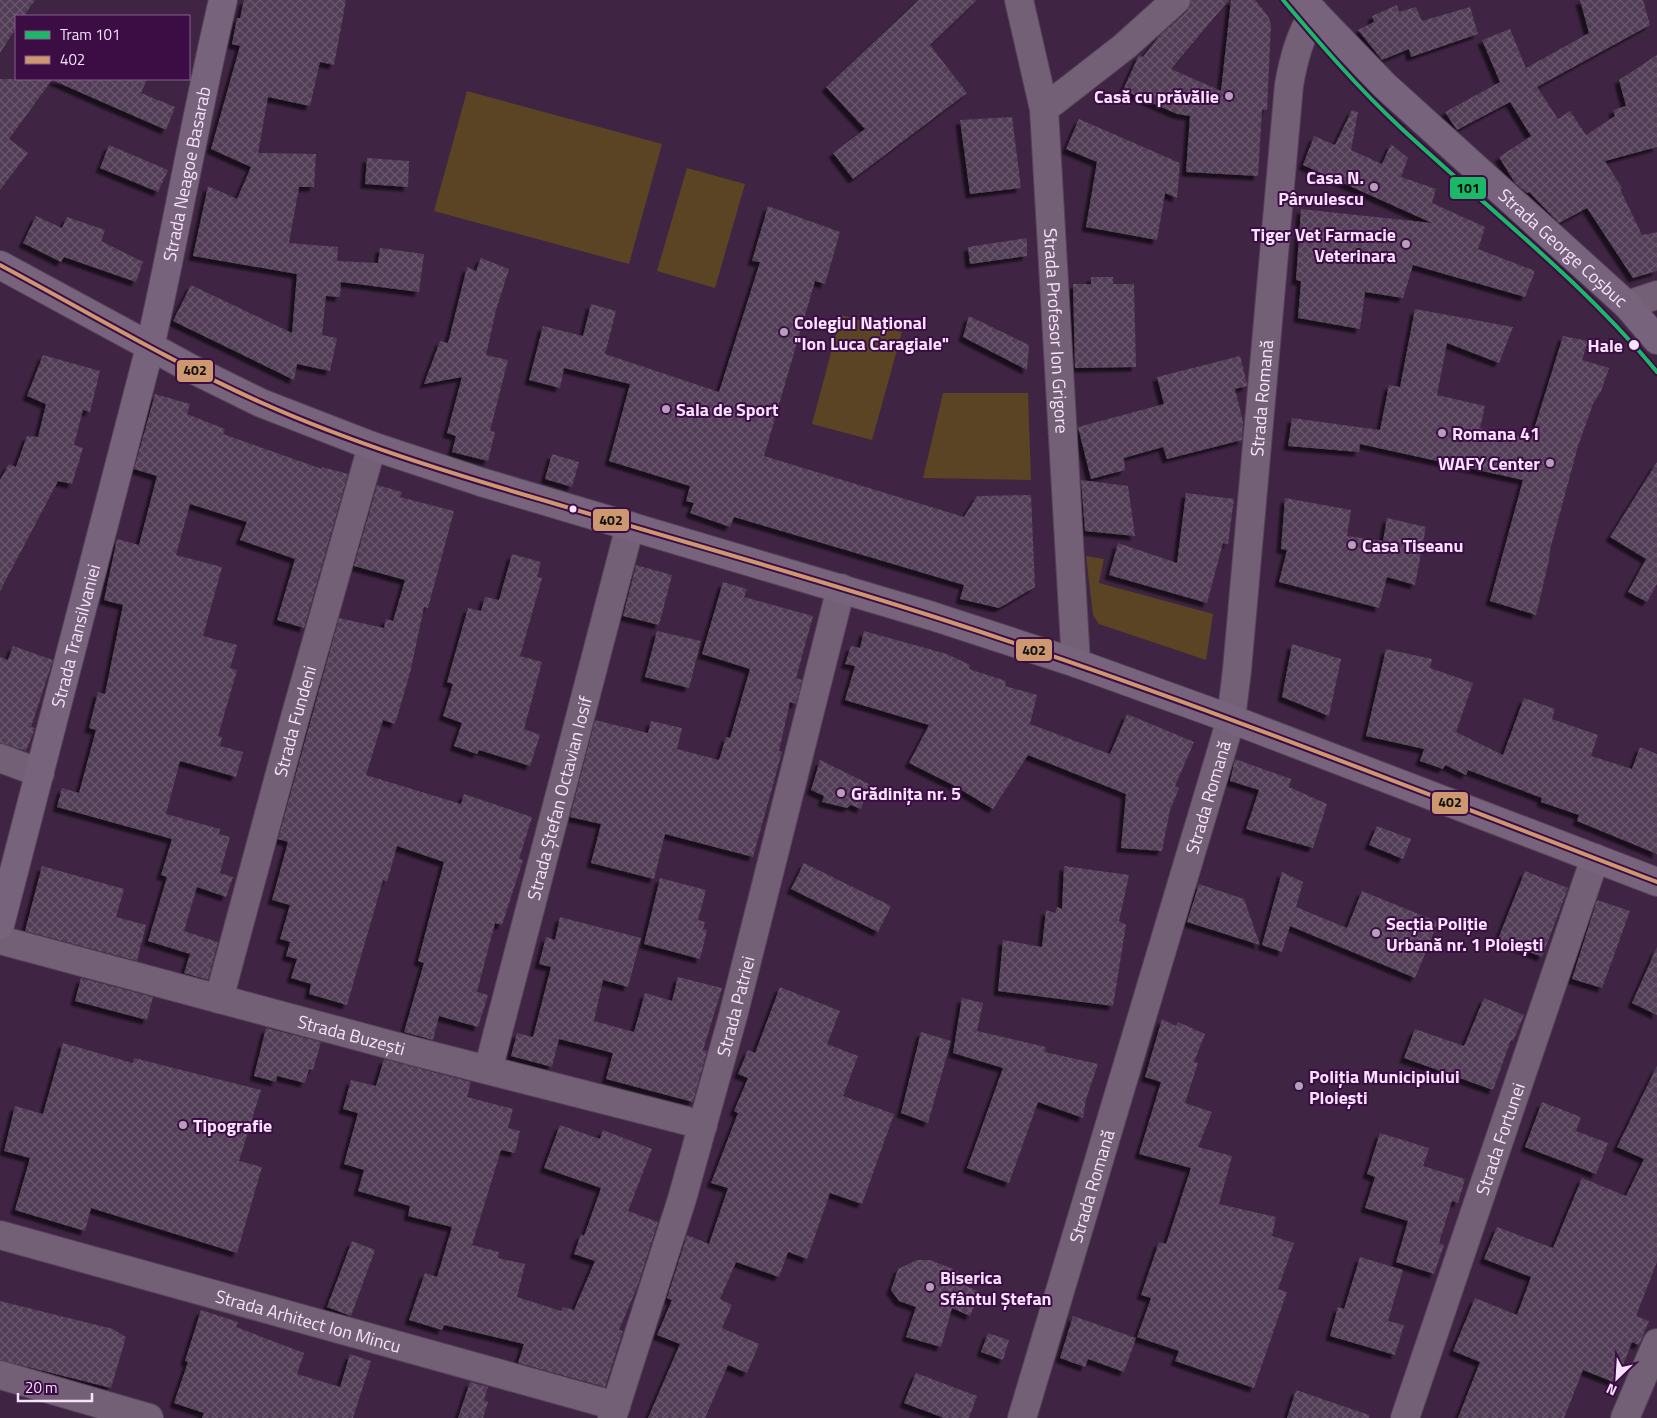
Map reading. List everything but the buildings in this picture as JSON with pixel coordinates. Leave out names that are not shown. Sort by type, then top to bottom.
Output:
[{"type":"main road","name":"Strada Neagoe Basarab","points":[[150,348],[223,0]]},
{"type":"main road","name":"Strada George Coșbuc","points":[[1316,4],[1384,85],[1627,306],[1657,340]]},
{"type":"main road","points":[[0,265],[150,348],[261,402],[372,446],[481,482],[840,588],[1076,663],[1231,719],[1657,882]]},
{"type":"main road","name":"Strada Transilvaniei","points":[[0,925],[150,348]]},
{"type":"street","name":"Strada Profesor Ion Grigore","points":[[1019,0],[1044,109],[1076,663]]},
{"type":"street","points":[[1044,109],[1125,46],[1176,0]]},
{"type":"street","name":"Strada Romană","points":[[1022,1418],[1231,719],[1290,84],[1294,54],[1316,4]]},
{"type":"street","points":[[1627,306],[1657,295]]},
{"type":"street","name":"Strada Fundeni","points":[[219,999],[296,714],[372,446]]},
{"type":"street","name":"Strada Ștefan Octavian Iosif","points":[[488,1070],[630,526]]},
{"type":"street","name":"Strada Patriei","points":[[614,1412],[682,1199],[733,1016],[840,588]]},
{"type":"street","points":[[0,758],[40,773]]},
{"type":"street","name":"Strada Fortunei","points":[[1405,1418],[1595,858]]},
{"type":"street","name":"Strada Buzești","points":[[0,940],[488,1070],[703,1125]]},
{"type":"street","name":"Strada Arhitect Ion Mincu","points":[[0,1235],[614,1412]]},
{"type":"street","points":[[1625,1418],[1657,1343]]},
{"type":"street","points":[[0,1375],[149,1418]]},
{"type":"shaded area","points":[[467,91],[662,144],[629,264],[434,211]]},
{"type":"shaded area","points":[[687,168],[745,184],[715,288],[657,271]]},
{"type":"shaded area","points":[[841,315],[902,332],[872,440],[812,424]]},
{"type":"shaded area","points":[[943,393],[1028,393],[1031,480],[923,478]]},
{"type":"shaded area","points":[[1086,556],[1104,559],[1099,583],[1213,614],[1206,660],[1099,624],[1093,615]]},
{"type":"tram line","name":"101","points":[[1283,0],[1340,66],[1385,113],[1566,276],[1628,338],[1657,372]]},
{"type":"transit line","name":"402","points":[[0,265],[227,387],[330,431],[474,479],[840,587],[1029,648],[1299,745],[1657,882]]},
{"type":"place","name":"Casă cu prăvălie","points":[[1229,96]]},
{"type":"place","name":"Casa N. Pârvulescu","points":[[1374,187]]},
{"type":"place","name":"Tiger Vet Farmacie Veterinara","points":[[1406,244]]},
{"type":"place","name":"Colegiul Național \"Ion Luca Caragiale\"","points":[[784,332]]},
{"type":"place","name":"Hale","points":[[1634,345]]},
{"type":"place","name":"Sala de Sport","points":[[666,409]]},
{"type":"place","name":"Romana 41","points":[[1442,433]]},
{"type":"place","name":"WAFY Center","points":[[1550,463]]},
{"type":"place","name":"Casa Tiseanu","points":[[1352,545]]},
{"type":"place","name":"Grădinița nr. 5","points":[[841,793]]},
{"type":"place","name":"Secția Poliție Urbană nr. 1 Ploiești","points":[[1376,933]]},
{"type":"place","name":"Poliţia Municipiului Ploieşti","points":[[1299,1086]]},
{"type":"place","name":"Tipografie","points":[[183,1125]]},
{"type":"place","name":"Biserica Sfântul Ștefan","points":[[930,1287]]}]
